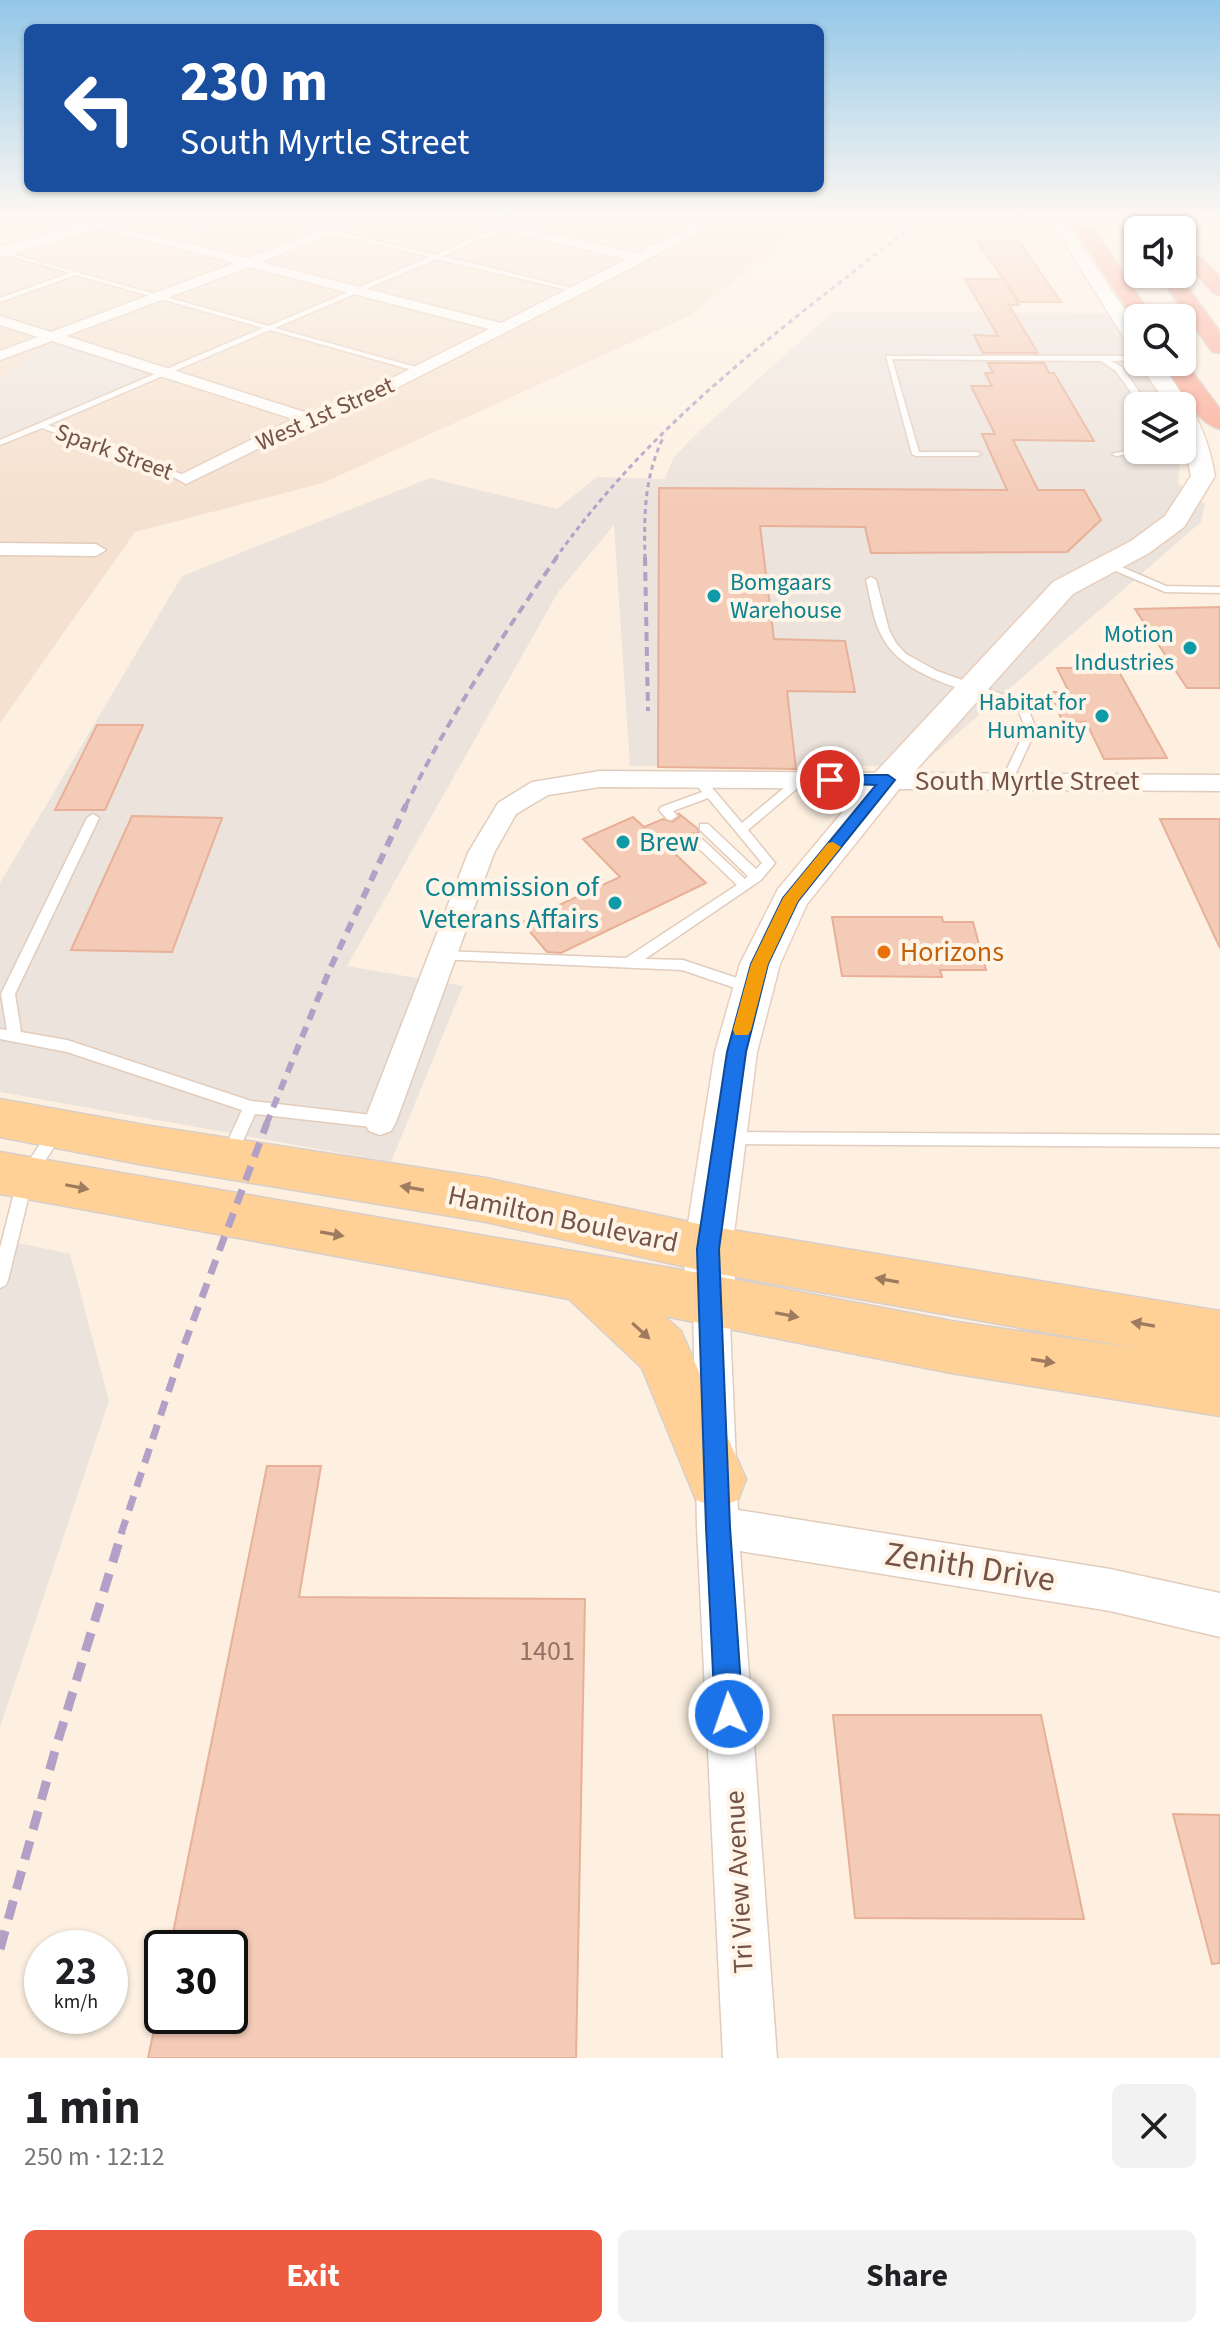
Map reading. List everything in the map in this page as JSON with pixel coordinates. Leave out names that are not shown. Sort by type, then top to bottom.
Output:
[{"type":"highway","points":[[1195,312],[1220,347]]},
{"type":"highway","points":[[1181,376],[1201,414]]},
{"type":"main road","name":"Hamilton Boulevard","points":[[0,1118],[486,1200],[709,1274],[951,1347],[1220,1388]]},
{"type":"main road","name":"Hamilton Boulevard","points":[[13,1175],[584,1278],[709,1274],[1220,1337]]},
{"type":"main road","points":[[584,1278],[662,1350],[717,1503]]},
{"type":"street","points":[[0,356],[116,312]]},
{"type":"street","points":[[441,312],[504,328]]},
{"type":"street","name":"West 1st Street","points":[[186,479],[307,419],[318,422],[535,312]]},
{"type":"street","points":[[0,320],[307,419]]},
{"type":"street","name":"Tri View Avenue","points":[[750,2058],[717,1503],[709,1274],[722,1138],[736,1052],[760,964],[791,898],[888,780],[1063,588],[1140,547],[1175,521],[1203,476],[1197,440],[1201,414],[1163,376]]},
{"type":"street","points":[[0,549],[96,550]]},
{"type":"street","name":"South Myrtle Street","points":[[380,1122],[481,853],[507,809],[541,788],[600,779],[704,786],[801,780],[1220,783]]},
{"type":"street","name":"Zenith Drive","points":[[717,1503],[1220,1615]]},
{"type":"lane","points":[[215,312],[420,371]]},
{"type":"lane","points":[[0,443],[306,312]]},
{"type":"lane","points":[[977,454],[916,454],[888,357],[1124,358]]},
{"type":"lane","points":[[1103,359],[1119,369],[1135,392]]},
{"type":"lane","name":"Spark Street","points":[[41,425],[186,479]]},
{"type":"lane","points":[[1116,454],[1124,453]]},
{"type":"lane","points":[[1107,564],[1165,589],[1220,590]]},
{"type":"lane","points":[[871,580],[881,623],[893,646],[916,664],[972,688],[1021,703],[1031,729],[1007,781]]},
{"type":"lane","points":[[742,829],[801,780]]},
{"type":"lane","points":[[627,963],[745,886],[769,863],[704,786],[680,804],[665,810],[671,816]]},
{"type":"lane","points":[[680,804],[690,814]]},
{"type":"lane","points":[[93,818],[8,994],[8,1035],[67,1046],[251,1107],[380,1122]]},
{"type":"lane","points":[[704,827],[757,877]]},
{"type":"lane","points":[[695,839],[745,886]]},
{"type":"lane","points":[[443,956],[683,965],[752,989]]},
{"type":"lane","points":[[228,1158],[251,1107]]},
{"type":"lane","points":[[0,1280],[13,1175],[59,1128]]},
{"type":"lane","points":[[722,1138],[1220,1141]]},
{"type":"shaded area","points":[[0,312],[694,312],[323,483],[135,532],[0,723]]},
{"type":"shaded area","points":[[833,312],[1111,313],[1124,337],[1124,376],[1150,376],[1159,392],[1124,392],[1124,464],[1180,464],[1178,483],[1205,504],[1201,522],[920,766],[630,766],[614,525],[558,592],[347,966],[463,986],[391,1162],[0,1092],[0,883],[182,576],[430,478],[557,509],[597,477],[665,479],[673,459],[691,439]]},
{"type":"shaded area","points":[[50,341],[152,375],[0,439],[0,380]]},
{"type":"shaded area","points":[[0,1239],[70,1254],[109,1401],[0,1727]]},
{"type":"building","points":[[984,312],[1013,312],[1038,353],[983,353],[974,335],[998,336]]},
{"type":"building","name":"Bomgaars Warehouse","points":[[988,363],[1044,363],[1049,373],[1054,373],[1094,441],[1013,440],[1038,490],[1084,490],[1101,520],[1067,552],[871,553],[865,527],[760,526],[774,639],[845,641],[855,692],[787,691],[796,769],[658,767],[659,488],[1007,490],[982,434],[995,434],[971,386],[992,386],[985,373],[993,373]]},
{"type":"building","name":"Motion Industries","points":[[1220,607],[1220,688],[1187,688],[1135,609]]},
{"type":"building","name":"Habitat for Humanity","points":[[1057,668],[1117,668],[1167,758],[1104,759],[1086,722],[1063,722],[1049,692],[1069,692]]},
{"type":"building","points":[[97,725],[143,725],[105,810],[55,810]]},
{"type":"building","name":"Commission of Veterans Affairs","points":[[678,813],[699,833],[688,834],[688,842],[671,850],[706,883],[561,953],[547,952],[522,922],[620,877],[583,839],[633,817],[644,827],[663,819],[673,822],[680,816]]},
{"type":"building","points":[[132,816],[222,818],[172,952],[71,950]]},
{"type":"building","points":[[1160,819],[1220,819],[1220,948]]},
{"type":"building","points":[[832,917],[942,917],[943,922],[973,922],[986,970],[940,970],[942,977],[842,976]]},
{"type":"building","points":[[267,1466],[321,1466],[299,1597],[585,1599],[576,2058],[148,2058],[153,2034],[248,2034],[248,1930],[174,1930]]},
{"type":"building","points":[[833,1715],[1041,1715],[1084,1919],[855,1918]]},
{"type":"building","points":[[1173,1814],[1220,1815],[1220,1963],[1212,1964]]},
{"type":"railway","points":[[555,559],[637,459],[727,374],[802,312]]},
{"type":"railway","points":[[645,557],[649,482],[663,438]]},
{"type":"railway","points":[[406,806],[476,679],[557,557]]},
{"type":"railway","points":[[645,557],[648,711]]},
{"type":"railway","points":[[266,1125],[330,969],[406,806]]},
{"type":"railway","points":[[121,1534],[183,1348],[267,1123]]},
{"type":"railway","points":[[0,1949],[56,1747],[122,1532]]},
{"type":"slow traffic","points":[[742,1030],[760,964],[791,898],[833,847]]},
{"type":"place","name":"Bomgaars Warehouse","points":[[714,596]]},
{"type":"place","name":"Motion Industries","points":[[1190,648]]},
{"type":"place","name":"Habitat for Humanity","points":[[1102,716]]},
{"type":"place","name":"Brew","points":[[623,842]]},
{"type":"place","name":"Commission of Veterans Affairs","points":[[615,903]]},
{"type":"place","name":"Horizons","points":[[884,952]]},
{"type":"route","points":[[729,1714],[718,1527],[708,1249],[736,1052],[760,964],[791,898],[888,780],[830,780]]}]
